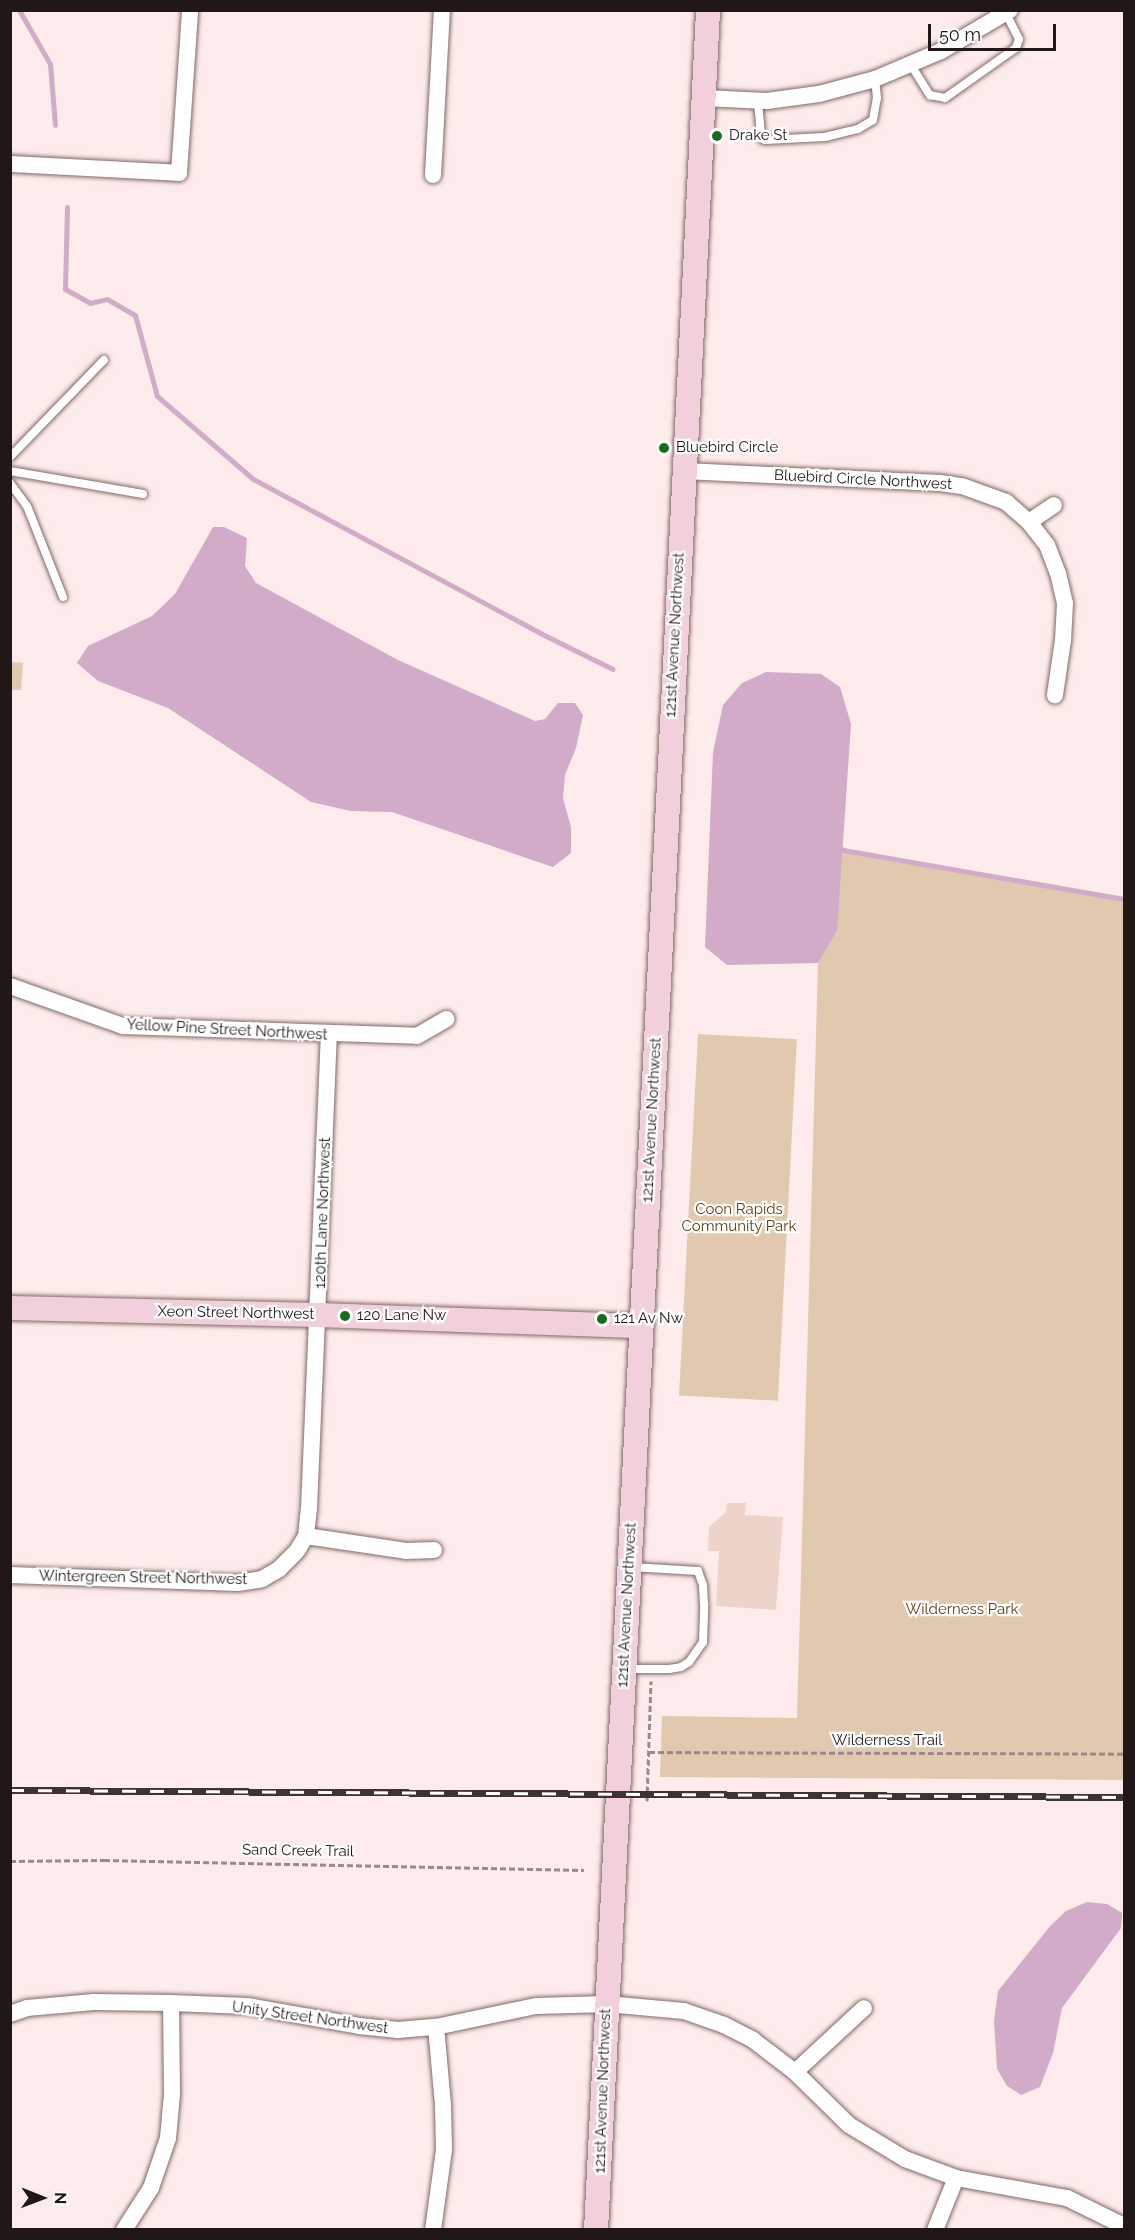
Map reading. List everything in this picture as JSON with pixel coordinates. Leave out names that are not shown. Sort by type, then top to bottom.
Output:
[{"type":"street","points":[[10,164],[179,173],[190,10]]},
{"type":"street","points":[[433,176],[442,10]]},
{"type":"street","name":"121st Avenue Northwest","points":[[596,2229],[708,10]]},
{"type":"street","points":[[703,98],[758,101],[819,94],[874,79],[911,65],[1008,12]]},
{"type":"street","name":"Bluebird Circle Northwest","points":[[684,471],[902,480],[962,486],[1006,502],[1029,522],[1047,545],[1058,573],[1065,603],[1056,695]]},
{"type":"street","points":[[1029,522],[1054,505]]},
{"type":"street","name":"Yellow Pine Street Northwest","points":[[10,986],[123,1026],[329,1035],[417,1036],[447,1019]]},
{"type":"street","name":"120th Lane Northwest","points":[[306,1536],[319,1315],[329,1035]]},
{"type":"street","name":"Xeon Street Northwest","points":[[10,1308],[319,1315],[641,1326]]},
{"type":"street","points":[[306,1536],[406,1551],[435,1550]]},
{"type":"street","name":"Wintergreen Street Northwest","points":[[10,1575],[238,1583],[262,1579],[279,1569],[297,1551],[306,1536]]},
{"type":"street","name":"Unity Street Northwest","points":[[10,2014],[27,2008],[94,2002],[247,2006],[359,2026],[398,2030],[436,2027],[507,2010],[536,2006],[607,2004],[684,2011],[724,2025],[753,2040],[795,2072],[824,2103],[857,2130],[905,2159],[956,2178],[1067,2198],[1125,2226]]},
{"type":"street","points":[[124,2229],[151,2188],[168,2138],[172,2094],[171,2003]]},
{"type":"street","points":[[795,2072],[864,2008]]},
{"type":"street","points":[[433,2229],[444,2150],[443,2105],[436,2027]]},
{"type":"street","points":[[936,2229],[956,2178]]},
{"type":"lane","points":[[911,65],[930,95],[945,98],[1016,48],[1018,39],[1008,12]]},
{"type":"lane","points":[[758,101],[759,133],[765,140],[825,137],[858,129],[873,120],[876,98],[874,79]]},
{"type":"lane","points":[[10,457],[104,360]]},
{"type":"lane","points":[[10,471],[143,494]]},
{"type":"lane","points":[[10,483],[27,506],[63,597]]},
{"type":"lane","points":[[624,1669],[681,1667],[698,1652],[703,1632],[703,1585],[698,1570],[629,1567]]},
{"type":"path","points":[[647,1801],[651,1681]]},
{"type":"path","name":"Wilderness Trail","points":[[649,1752],[1125,1754]]},
{"type":"path","name":"Sand Creek Trail","points":[[10,1861],[104,1860],[584,1870]]},
{"type":"green space","points":[[11,662],[23,663],[21,690],[11,690]]},
{"type":"green space","name":"Wilderness Park","points":[[843,850],[1124,899],[1124,1780],[660,1777],[662,1716],[797,1718],[818,963]]},
{"type":"green space","name":"Coon Rapids Community Park","points":[[698,1034],[797,1039],[778,1401],[679,1396]]},
{"type":"shaded area","points":[[213,527],[224,527],[247,538],[245,566],[256,583],[398,660],[535,721],[545,719],[558,703],[575,703],[583,715],[576,748],[565,775],[563,798],[571,827],[571,853],[553,867],[392,812],[351,811],[311,802],[168,708],[98,681],[77,663],[88,646],[152,616],[175,594]]},
{"type":"shaded area","points":[[766,672],[821,674],[840,687],[851,724],[837,931],[818,963],[727,965],[705,947],[713,752],[723,705],[742,683]]},
{"type":"shaded area","points":[[1087,1902],[1107,1904],[1122,1913],[1121,1928],[1062,2008],[1053,2053],[1040,2087],[1021,2095],[1007,2086],[997,2069],[994,2021],[998,1991],[1051,1925],[1066,1911]]},
{"type":"building","points":[[727,1503],[746,1503],[745,1515],[783,1517],[776,1610],[716,1606],[719,1551],[708,1551],[709,1527],[726,1512]]},
{"type":"waterway","points":[[19,10],[50,64],[55,125]]},
{"type":"waterway","points":[[67,207],[65,289],[90,303],[107,299],[135,315],[157,396],[253,479],[540,633],[613,669]]},
{"type":"waterway","points":[[838,846],[843,850],[1124,899]]},
{"type":"railway","points":[[10,1790],[1124,1797]]},
{"type":"place","name":"Drake St","points":[[717,136]]},
{"type":"place","name":"Bluebird Circle","points":[[664,448]]},
{"type":"place","name":"120 Lane Nw","points":[[345,1316]]},
{"type":"place","name":"121 Av Nw","points":[[602,1319]]}]
